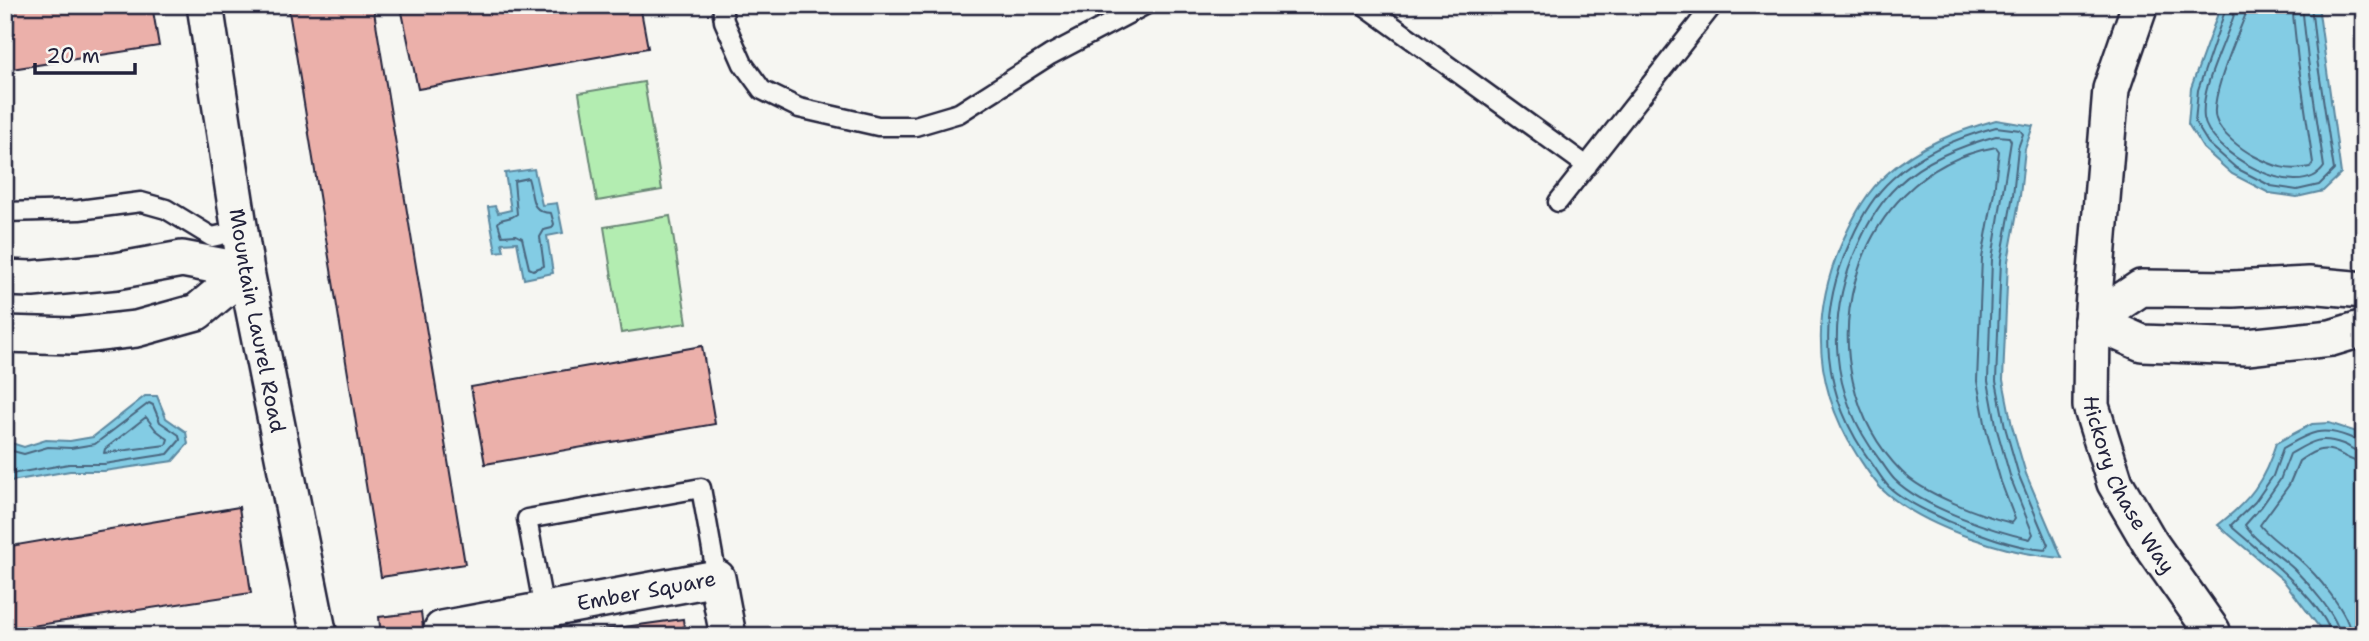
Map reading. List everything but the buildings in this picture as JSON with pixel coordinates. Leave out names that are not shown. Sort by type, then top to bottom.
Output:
[{"type":"street","name":"Mountain Laurel Road","points":[[205,5],[246,271],[319,636]]},
{"type":"street","name":"Hickory Chase Way","points":[[2140,5],[2111,89],[2092,321],[2091,406],[2115,484],[2150,542],[2212,631]]},
{"type":"street","points":[[5,278],[32,279],[116,271],[182,259],[246,271]]},
{"type":"street","points":[[5,334],[73,336],[136,329],[197,312],[246,271]]},
{"type":"street","points":[[2092,321],[2141,288],[2233,289],[2309,285],[2364,290]]},
{"type":"street","points":[[2092,321],[2142,343],[2247,347],[2331,338],[2364,328]]},
{"type":"street","name":"Ember Square","points":[[443,636],[442,629],[717,579],[728,636]]},
{"type":"lane","points":[[722,5],[724,22],[743,64],[761,90],[799,108],[878,126],[915,126],[959,113],[1050,55],[1145,5]]},
{"type":"lane","points":[[1363,5],[1587,166]]},
{"type":"lane","points":[[1558,202],[1713,5]]},
{"type":"lane","points":[[5,212],[79,210],[141,202],[166,209],[212,237],[239,231]]},
{"type":"lane","points":[[544,610],[527,519],[701,488],[717,579]]},
{"type":"green space","points":[[644,82],[662,190],[597,201],[579,93]]},
{"type":"green space","points":[[670,216],[687,323],[621,333],[604,227]]},
{"type":"water","points":[[2221,5],[2318,5],[2341,174],[2323,191],[2297,197],[2269,193],[2232,174],[2203,148],[2188,124],[2191,88]]},
{"type":"water","points":[[1996,120],[2033,126],[2025,149],[2020,196],[2008,261],[2003,380],[2012,426],[2026,474],[2062,558],[2017,551],[1970,538],[1924,518],[1886,493],[1867,470],[1842,429],[1825,376],[1821,349],[1826,294],[1844,238],[1862,203],[1881,180],[1912,155],[1953,134]]},
{"type":"water","points":[[534,169],[542,205],[557,203],[563,233],[547,236],[553,273],[524,279],[517,242],[502,243],[504,251],[496,252],[488,207],[495,206],[498,213],[511,210],[505,173]]},
{"type":"water","points":[[145,396],[157,396],[166,418],[186,432],[188,444],[173,461],[104,471],[70,471],[5,482],[5,441],[24,447],[46,440],[70,441],[93,437]]},
{"type":"water","points":[[2329,423],[2357,432],[2364,440],[2364,636],[2326,636],[2283,580],[2218,525],[2255,489],[2276,443],[2312,424]]}]
